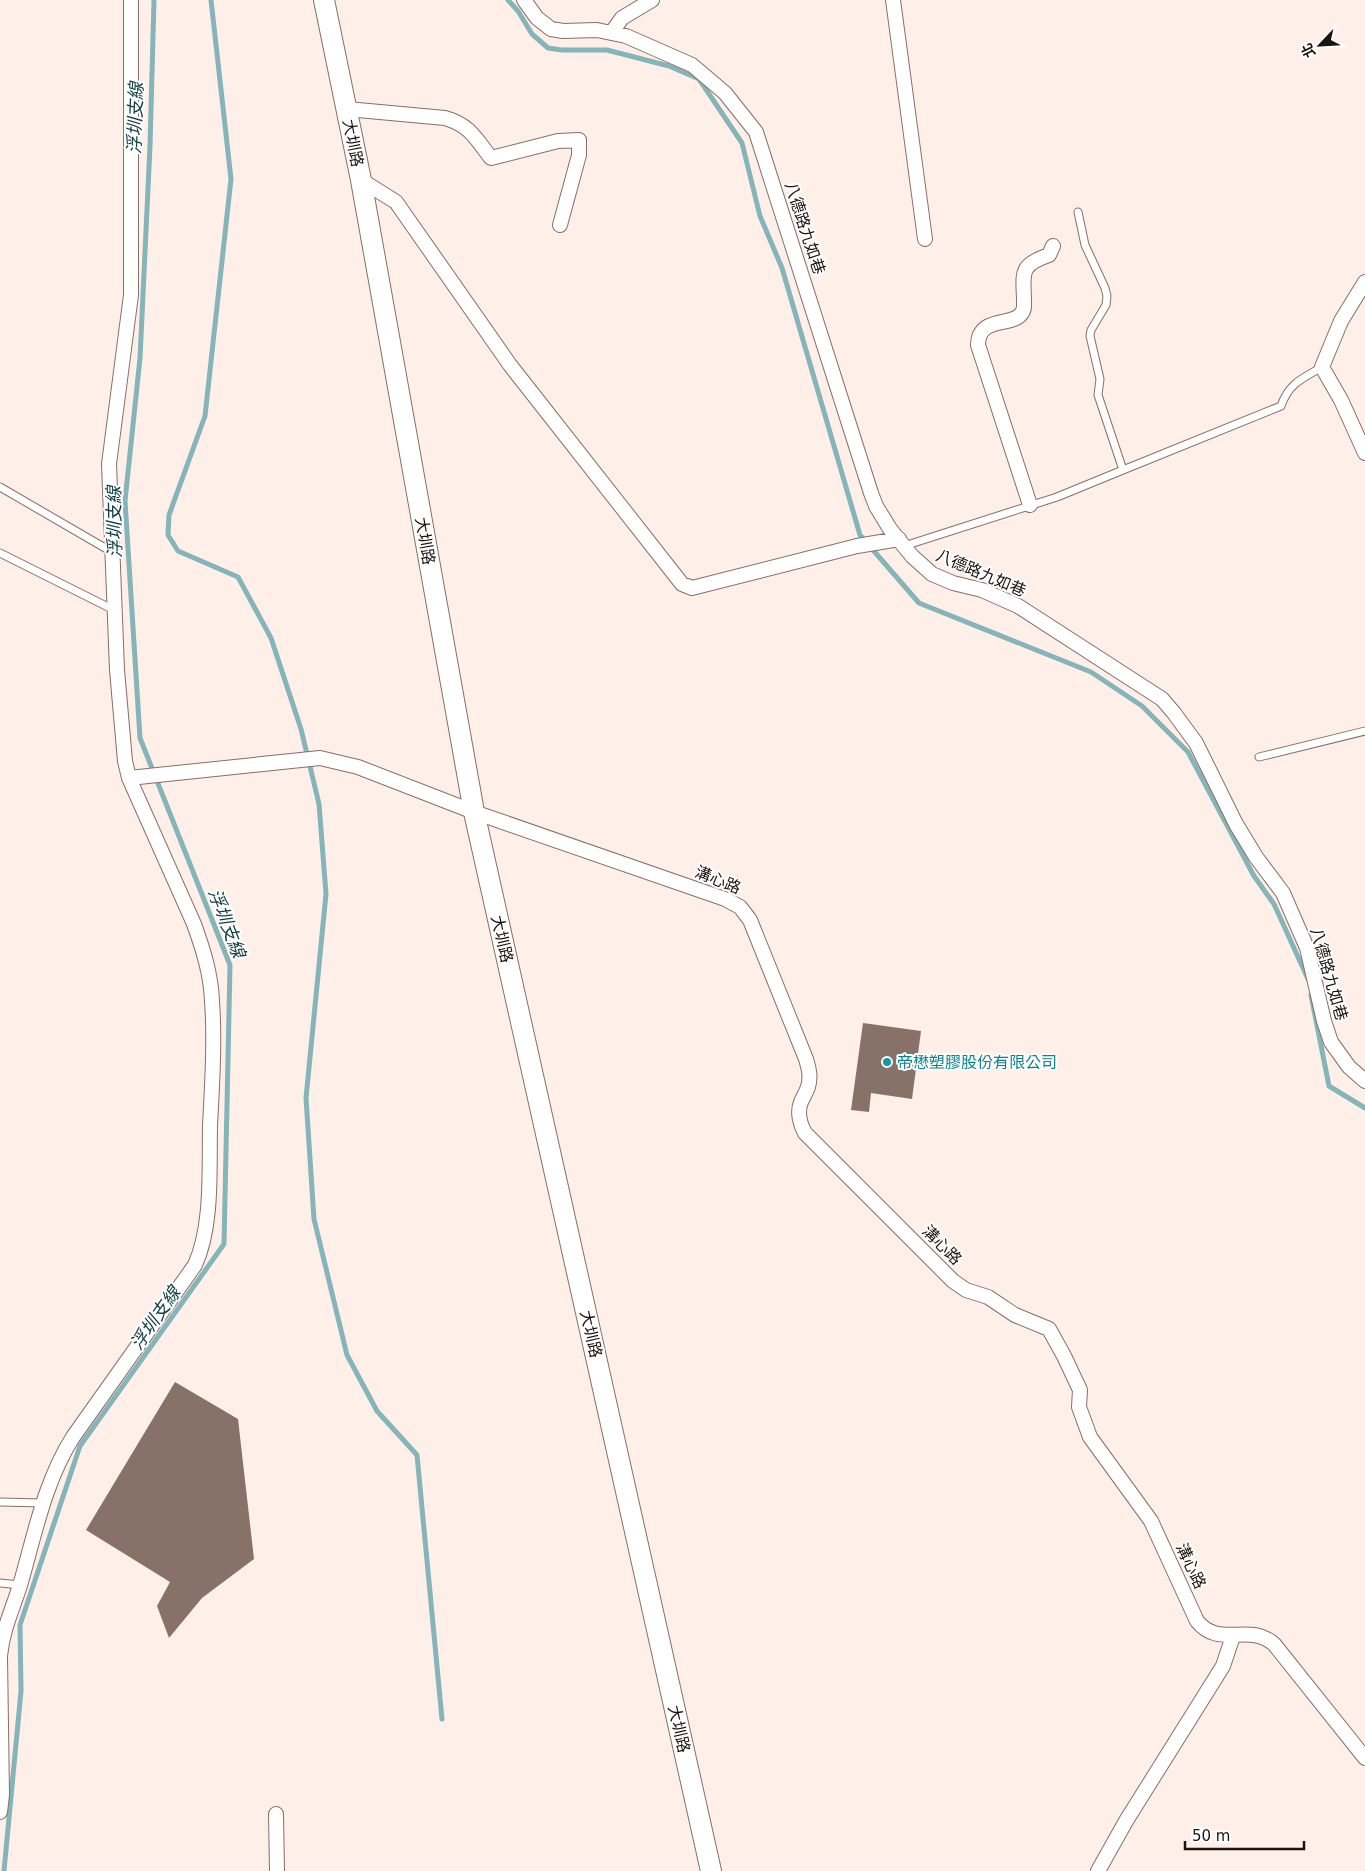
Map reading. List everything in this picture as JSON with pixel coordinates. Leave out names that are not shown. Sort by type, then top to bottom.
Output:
[{"type":"street","points":[[0,1812],[2,1795],[1,1646],[4,1629],[20,1584],[42,1503],[69,1443],[195,1265],[203,1243],[207,1218],[211,1103],[212,1001],[210,982],[201,943],[194,924],[130,778],[125,760],[117,670],[108,464],[131,295],[131,0]]},
{"type":"street","name":"大圳路","points":[[324,0],[361,180],[474,812],[711,1871]]},
{"type":"street","name":"八德路九如巷","points":[[524,0],[537,18],[550,29],[612,32],[641,41],[692,64],[725,93],[756,132],[871,493],[883,519],[921,566],[932,574],[953,583],[982,590],[1018,606],[1162,699],[1196,743],[1241,832],[1256,857],[1283,893],[1307,948],[1324,1021],[1332,1042],[1348,1067],[1365,1081]]},
{"type":"street","points":[[612,32],[622,18],[652,0]]},
{"type":"street","points":[[893,0],[925,239]]},
{"type":"street","points":[[347,108],[445,118],[454,121],[470,131],[491,158],[558,141],[579,140],[579,155],[560,225]]},
{"type":"street","points":[[361,180],[396,202],[510,365],[682,584],[692,588],[879,541],[901,542]]},
{"type":"street","points":[[1030,505],[998,411],[978,340],[984,330],[997,322],[1015,319],[1020,316],[1024,305],[1023,275],[1025,269],[1033,261],[1049,255],[1053,246]]},
{"type":"street","points":[[1365,282],[1341,321],[1322,367],[1341,400],[1365,453]]},
{"type":"street","name":"溝心路","points":[[130,778],[320,758],[358,767],[474,812],[733,902],[746,913],[808,1065],[808,1088],[800,1103],[799,1112],[800,1121],[805,1133],[953,1281],[966,1290],[988,1298],[1015,1315],[1049,1329],[1080,1390],[1079,1408],[1090,1436],[1151,1521],[1198,1621],[1208,1631],[1233,1636],[1256,1634],[1268,1639],[1365,1758]]},
{"type":"street","points":[[1098,1871],[1126,1821],[1223,1666],[1233,1636]]},
{"type":"street","points":[[276,1814],[277,1871]]},
{"type":"lane","points":[[1078,212],[1085,245],[1106,292],[1106,304],[1091,330],[1090,336],[1100,379],[1098,395],[1122,470]]},
{"type":"lane","points":[[901,542],[1057,497],[1281,406],[1285,395],[1295,384],[1322,367]]},
{"type":"lane","points":[[0,487],[112,552]]},
{"type":"lane","points":[[0,553],[114,610]]},
{"type":"lane","points":[[1259,757],[1365,731]]},
{"type":"lane","points":[[0,1502],[42,1503]]},
{"type":"lane","points":[[0,1583],[20,1584]]},
{"type":"building","name":"帝懋塑膠股份有限公司","points":[[863,1023],[921,1031],[912,1099],[871,1093],[869,1112],[851,1110]]},
{"type":"building","points":[[175,1382],[238,1419],[254,1559],[202,1598],[169,1638],[157,1606],[170,1582],[86,1530]]},
{"type":"waterway","name":"浮圳支線","points":[[4,1871],[21,1691],[20,1625],[80,1446],[224,1244],[230,965],[140,738],[125,501],[140,358],[150,146],[154,0]]},
{"type":"waterway","points":[[211,0],[231,179],[205,416],[169,515],[168,535],[178,551],[238,577],[271,638],[301,729],[319,804],[326,894],[306,1098],[314,1219],[347,1355],[377,1411],[417,1455],[442,1719]]},
{"type":"waterway","points":[[508,0],[518,11],[532,34],[548,48],[562,50],[607,50],[669,66],[699,79],[742,143],[760,216],[782,268],[860,535],[919,603],[1091,672],[1142,706],[1188,752],[1254,876],[1274,904],[1308,979]]},
{"type":"waterway","points":[[1311,995],[1329,1086],[1365,1108]]},
{"type":"place","name":"帝懋塑膠股份有限公司","points":[[887,1062]]}]
